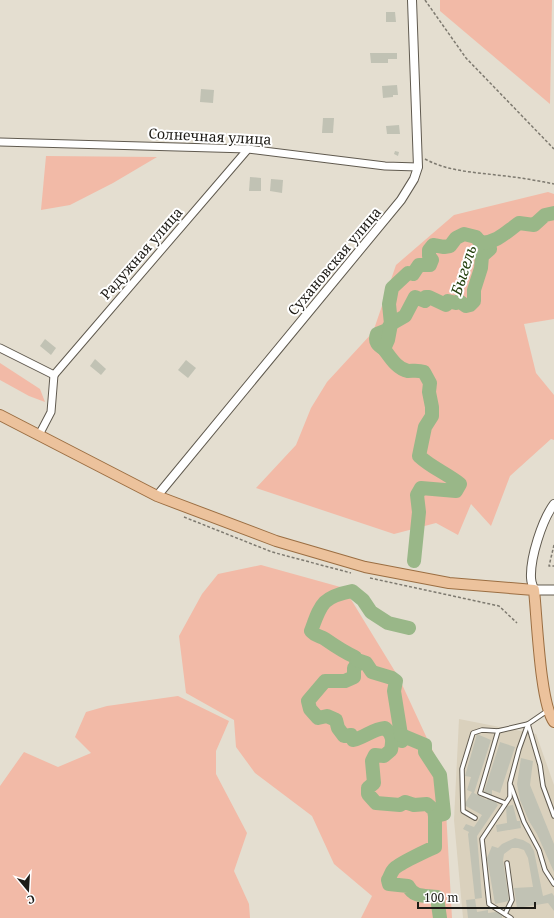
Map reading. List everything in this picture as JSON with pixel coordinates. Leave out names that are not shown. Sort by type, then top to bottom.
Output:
[{"type":"main road","points":[[0,415],[157,496],[276,541],[365,567],[449,583],[534,590],[554,590]]},
{"type":"main road","points":[[534,590],[539,646],[548,711],[554,722]]},
{"type":"street","name":"Сухановская улица","points":[[157,496],[401,200],[414,179],[418,167],[418,155],[415,132],[412,0]]},
{"type":"street","name":"Солнечная улица","points":[[0,142],[248,149],[385,166],[418,167]]},
{"type":"street","name":"Радужная улица","points":[[54,375],[248,149]]},
{"type":"street","points":[[0,348],[54,375],[51,412],[39,435]]},
{"type":"street","points":[[534,590],[531,578],[536,546],[542,524],[554,504]]},
{"type":"lane","points":[[475,818],[463,811],[462,769],[473,733],[482,730],[498,731],[528,724],[548,711]]},
{"type":"lane","points":[[511,918],[489,904],[482,839],[510,797],[510,783],[519,749],[528,724]]},
{"type":"lane","points":[[528,724],[540,765],[543,786],[554,816]]},
{"type":"lane","points":[[498,731],[480,792],[505,803]]},
{"type":"lane","points":[[510,783],[524,822],[540,850],[545,870],[554,884]]},
{"type":"lane","points":[[506,863],[512,900],[506,914]]},
{"type":"path","points":[[425,0],[466,58],[554,149]]},
{"type":"path","points":[[418,155],[438,166],[452,169],[554,184]]},
{"type":"path","points":[[554,545],[549,566],[554,566]]},
{"type":"path","points":[[499,606],[517,623]]},
{"type":"shaded area","points":[[440,0],[552,0],[550,104],[440,11]]},
{"type":"shaded area","points":[[46,156],[157,157],[113,183],[70,205],[41,210]]},
{"type":"shaded area","points":[[548,192],[554,194],[554,319],[524,324],[536,373],[554,395],[554,440],[551,439],[510,476],[491,526],[471,504],[458,535],[436,523],[394,534],[256,488],[296,445],[311,408],[327,382],[373,332],[396,265],[454,215]]},
{"type":"shaded area","points":[[0,363],[40,389],[45,402],[29,396],[0,380]]},
{"type":"shaded area","points":[[261,565],[344,588],[399,678],[444,775],[452,918],[361,918],[372,896],[334,864],[312,816],[255,773],[236,747],[234,720],[186,693],[179,636],[202,594],[218,574]]},
{"type":"shaded area","points":[[178,696],[229,721],[216,751],[216,774],[247,833],[234,871],[249,904],[250,918],[0,918],[0,786],[24,752],[58,767],[91,753],[75,737],[86,712],[107,706]]},
{"type":"shaded area","points":[[459,719],[536,734],[554,785],[554,918],[463,918],[454,820]]},
{"type":"building","points":[[386,12],[395,12],[396,22],[386,22]]},
{"type":"building","points":[[370,53],[397,53],[397,59],[388,59],[388,63],[371,63]]},
{"type":"building","points":[[397,85],[398,95],[383,98],[382,86]]},
{"type":"building","points":[[201,89],[214,90],[213,103],[200,102]]},
{"type":"building","points":[[323,118],[334,118],[333,133],[322,133]]},
{"type":"building","points":[[399,125],[400,134],[387,134],[386,126]]},
{"type":"building","points":[[395,151],[399,152],[398,156],[394,154]]},
{"type":"building","points":[[250,177],[261,178],[261,191],[249,191]]},
{"type":"building","points":[[271,179],[283,180],[282,193],[270,191]]},
{"type":"building","points":[[45,339],[56,348],[51,355],[40,346]]},
{"type":"building","points":[[95,359],[106,369],[101,375],[90,366]]},
{"type":"building","points":[[186,360],[196,368],[188,378],[178,370]]},
{"type":"building","points":[[477,734],[491,740],[474,793],[487,800],[488,798],[492,801],[493,799],[498,805],[477,836],[482,898],[475,899],[469,832],[463,829],[466,824],[474,827],[482,815],[464,805],[472,792],[467,790],[471,777],[465,776]]},
{"type":"building","points":[[500,742],[515,747],[500,793],[492,790],[492,795],[484,792]]},
{"type":"building","points":[[521,758],[533,761],[530,785],[554,844],[554,872],[520,800],[517,784]]},
{"type":"building","points":[[513,805],[517,821],[520,821],[521,828],[497,832],[496,825],[507,823],[506,806]]},
{"type":"building","points":[[515,838],[530,844],[534,851],[543,896],[552,893],[554,896],[554,911],[548,903],[517,908],[514,888],[533,887],[528,858],[524,850],[518,848],[512,848],[504,854],[503,860],[509,901],[495,904],[487,858],[492,846],[498,848],[502,844]]},
{"type":"building","points":[[475,899],[477,912],[488,910],[488,913],[496,912],[502,914],[502,918],[468,918],[466,900]]},
{"type":"waterway","name":"Быгель","points":[[414,561],[419,512],[417,495],[421,488],[456,491],[460,484],[419,456],[425,427],[432,416],[429,392],[430,383],[424,372],[408,371],[400,368],[384,349],[388,340],[391,324],[389,304],[392,288],[408,273],[413,274],[419,265],[430,265],[432,260],[429,256],[429,250],[433,245],[444,247],[450,246],[456,238],[464,234],[476,237],[481,243],[492,241],[502,236],[519,223],[534,225],[545,215],[554,213]]},
{"type":"waterway","name":"Быгель","points":[[384,349],[377,343],[377,334],[387,330],[391,324],[405,316],[415,297],[425,301],[426,297],[429,297],[446,305],[448,301],[456,303],[459,301],[466,306],[470,305],[474,301],[474,290],[481,268],[482,256],[490,249],[488,243]]},
{"type":"waterway","name":"Быгель","points":[[409,628],[388,623],[371,612],[363,600],[352,591],[342,593],[328,599],[320,608],[311,631],[355,657],[357,665],[354,668],[354,677],[345,681],[325,681],[308,701],[310,709],[318,718],[327,716],[336,720],[338,728],[344,736],[351,735],[353,740],[373,731],[385,728],[390,733],[392,740],[391,750],[384,756],[375,755],[372,761],[374,783],[368,788],[368,794],[376,803],[400,805],[405,802],[414,805],[427,804],[434,810],[435,847],[413,857],[394,869],[388,880],[389,884],[408,886],[410,890],[417,894],[437,897],[440,918]]},
{"type":"waterway","name":"Быгель","points":[[357,660],[366,663],[372,672],[392,678],[396,681],[394,691],[402,741]]},
{"type":"waterway","name":"Быгель","points":[[401,735],[425,745],[425,752],[440,775],[444,814],[436,816]]}]
